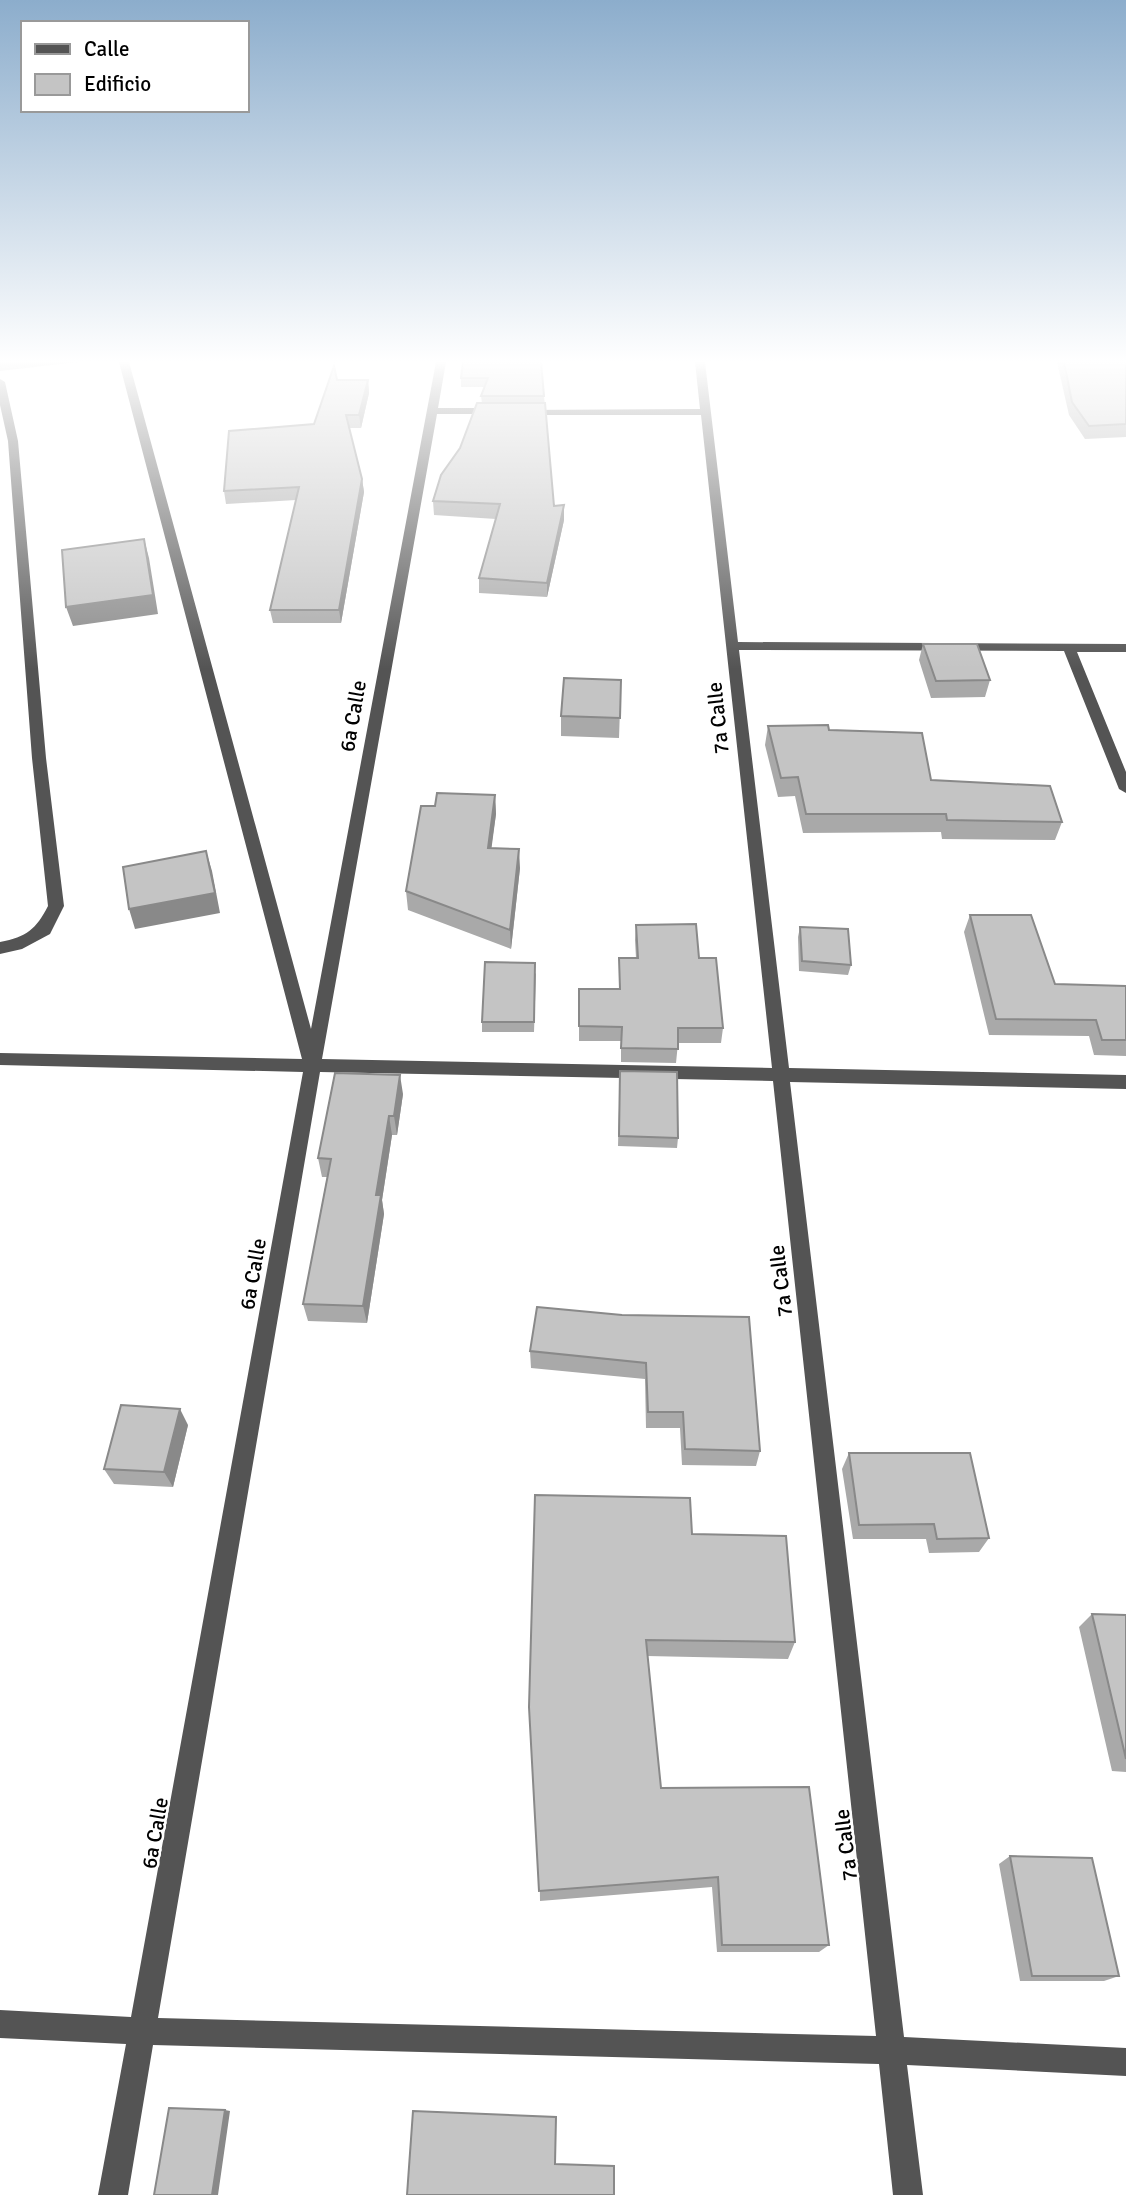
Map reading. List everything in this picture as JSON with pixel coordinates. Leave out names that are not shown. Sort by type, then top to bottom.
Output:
[{"type":"street","points":[[0,948],[16,945],[44,930],[56,906],[8,464]]},
{"type":"street","points":[[151,464],[312,1067]]},
{"type":"street","name":"6a Calle","points":[[113,2195],[312,1067],[422,464]]},
{"type":"street","name":"7a Calle","points":[[712,464],[908,2195]]},
{"type":"street","points":[[733,646],[1126,648]]},
{"type":"street","points":[[1069,648],[1126,789]]},
{"type":"street","points":[[0,1059],[1126,1082]]},
{"type":"street","points":[[0,2024],[144,2031],[892,2050],[1126,2062]]},
{"type":"building","points":[[226,464],[358,464],[362,479],[339,610],[270,610],[299,487],[224,491]]},
{"type":"building","points":[[448,464],[550,464],[554,506],[564,505],[547,583],[479,578],[500,504],[433,501],[441,475]]},
{"type":"building","points":[[144,539],[153,595],[66,607],[62,550]]},
{"type":"building","points":[[923,644],[977,644],[990,680],[936,681]]},
{"type":"building","points":[[564,678],[621,680],[620,718],[561,716]]},
{"type":"building","points":[[828,725],[829,730],[922,733],[931,780],[1050,786],[1062,822],[947,820],[946,814],[806,814],[798,777],[781,778],[768,726]]},
{"type":"building","points":[[437,793],[495,795],[488,848],[519,849],[510,930],[406,891],[421,806],[435,806]]},
{"type":"building","points":[[206,851],[215,893],[129,909],[123,867]]},
{"type":"building","points":[[970,915],[1031,915],[1055,984],[1126,986],[1126,1040],[1102,1040],[1096,1020],[996,1019]]},
{"type":"building","points":[[696,924],[699,958],[716,958],[723,1028],[678,1028],[678,1049],[621,1048],[622,1027],[579,1026],[579,989],[620,989],[619,958],[638,958],[636,925]]},
{"type":"building","points":[[800,927],[848,929],[851,965],[802,961]]},
{"type":"building","points":[[485,962],[535,963],[534,1022],[482,1022]]},
{"type":"building","points":[[620,1071],[677,1072],[678,1138],[619,1136]]},
{"type":"building","points":[[335,1073],[400,1075],[394,1116],[389,1116],[376,1195],[381,1195],[363,1306],[303,1304],[331,1159],[318,1158]]},
{"type":"building","points":[[537,1307],[622,1315],[749,1317],[760,1451],[685,1449],[683,1412],[648,1412],[646,1363],[530,1351]]},
{"type":"building","points":[[121,1405],[180,1409],[164,1472],[104,1469]]},
{"type":"building","points":[[849,1453],[970,1453],[989,1538],[937,1539],[934,1524],[859,1525]]},
{"type":"building","points":[[535,1495],[690,1498],[692,1534],[786,1536],[795,1642],[646,1640],[661,1788],[809,1787],[829,1945],[722,1945],[718,1877],[539,1891],[529,1707]]},
{"type":"building","points":[[1092,1614],[1126,1615],[1126,1759]]},
{"type":"building","points":[[1010,1856],[1092,1858],[1119,1976],[1032,1976]]},
{"type":"building","points":[[169,2108],[225,2110],[212,2195],[154,2195]]},
{"type":"building","points":[[413,2111],[556,2117],[555,2164],[614,2166],[614,2195],[407,2195]]}]
